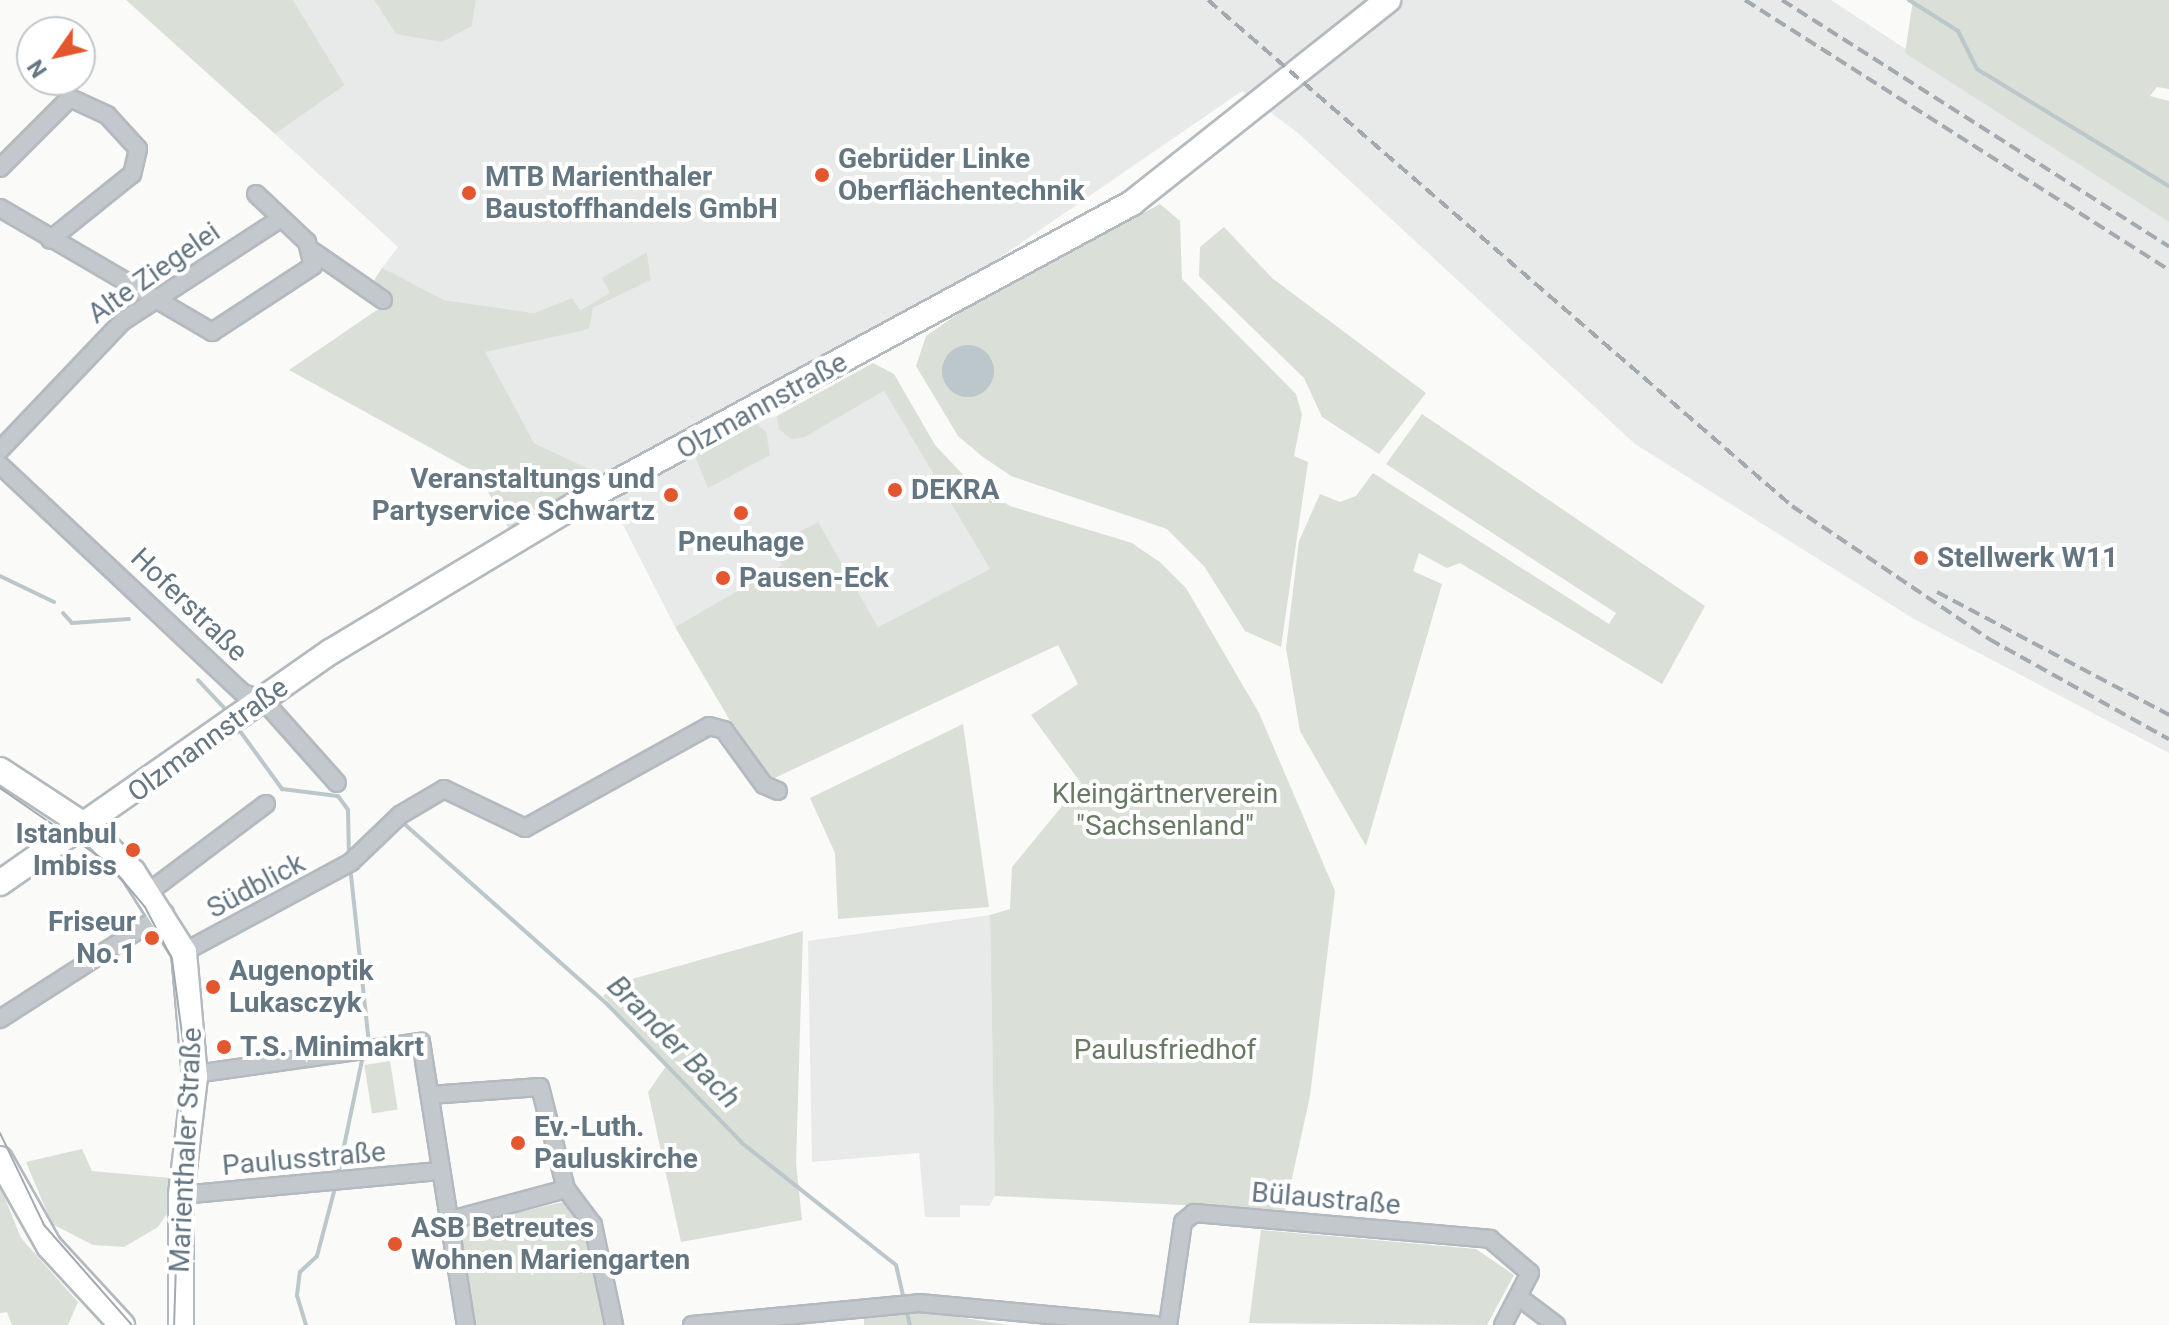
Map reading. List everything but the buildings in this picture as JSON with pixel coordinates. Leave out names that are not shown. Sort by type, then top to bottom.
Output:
[{"type":"main road","name":"Olzmannstraße","points":[[0,883],[222,733],[330,652],[580,502],[1113,214],[1388,0]]},
{"type":"main road","name":"Marienthaler Straße","points":[[0,770],[87,827],[150,891],[184,952],[195,1074],[181,1195],[181,1325]]},
{"type":"main road","points":[[0,1159],[49,1246],[122,1325]]},
{"type":"street","points":[[0,168],[70,98],[107,115],[138,149],[132,174],[50,240]]},
{"type":"street","points":[[256,194],[314,252],[383,300]]},
{"type":"street","points":[[0,208],[152,302],[212,332],[304,276],[314,252]]},
{"type":"street","name":"Alte Ziegelei","points":[[0,450],[87,353],[152,302],[280,219]]},
{"type":"street","name":"Hoferstraße","points":[[0,465],[337,783]]},
{"type":"street","name":"Südblick","points":[[184,952],[348,864],[400,815],[444,789],[525,828],[709,726],[724,730],[764,785],[778,791]]},
{"type":"street","points":[[150,891],[266,804]]},
{"type":"street","points":[[0,1019],[165,913]]},
{"type":"street","points":[[195,1074],[421,1042],[466,1325]]},
{"type":"street","points":[[430,1095],[540,1087],[566,1189],[593,1225],[614,1325]]},
{"type":"street","name":"Paulusstraße","points":[[181,1195],[431,1172]]},
{"type":"street","points":[[451,1220],[566,1189]]},
{"type":"street","name":"Bülaustraße","points":[[1168,1325],[1183,1222],[1194,1213],[1490,1239],[1527,1266],[1520,1298]]},
{"type":"street","points":[[1503,1325],[1520,1298],[1556,1325]]},
{"type":"street","points":[[692,1325],[919,1303],[1155,1325]]},
{"type":"shaded area","points":[[293,0],[374,0],[396,34],[472,26],[476,0],[1831,0],[2169,222],[2169,753],[1914,619],[1635,444],[1298,133],[1242,91],[986,267],[602,475],[534,443],[484,352],[588,329],[593,308],[651,280],[647,252],[603,278],[611,293],[579,310],[572,298],[534,313],[444,300],[405,285],[382,268],[398,247],[275,134],[345,85]]},
{"type":"shaded area","points":[[968,345],[986,353],[994,371],[986,389],[968,397],[950,389],[942,371],[950,353]]},
{"type":"shaded area","points":[[884,391],[990,569],[878,627],[817,522],[782,565],[675,627],[613,505],[617,495],[746,423],[777,416],[805,437]]},
{"type":"shaded area","points":[[990,915],[995,1196],[989,1206],[960,1205],[960,1217],[925,1217],[919,1153],[812,1162],[808,941]]},
{"type":"green space","points":[[126,0],[293,0],[345,85],[275,134]]},
{"type":"green space","points":[[374,0],[476,0],[472,26],[442,42],[396,34]]},
{"type":"green space","points":[[1913,0],[2169,0],[2169,89],[2157,87],[2150,96],[2169,101],[2169,222],[1905,53]]},
{"type":"green space","points":[[1160,204],[1180,221],[1182,279],[1296,394],[1302,415],[1294,456],[1308,462],[1281,647],[1245,631],[1204,566],[1167,529],[1011,476],[983,457],[958,436],[916,366],[926,336],[971,305]]},
{"type":"green space","points":[[1224,227],[1272,278],[1426,393],[1379,454],[1322,417],[1304,378],[1199,276],[1200,247]]},
{"type":"green space","points":[[647,252],[651,280],[593,308],[589,329],[485,352],[534,443],[602,475],[510,531],[478,474],[289,370],[390,301],[374,280],[382,268],[444,300],[534,313],[572,298],[580,310],[610,293],[602,278]]},
{"type":"green space","points":[[873,363],[894,374],[935,445],[970,482],[1010,506],[1132,543],[1161,563],[1186,588],[1259,713],[1335,891],[1310,1096],[1285,1210],[995,1196],[990,915],[1010,909],[1012,867],[1081,783],[1031,715],[1078,684],[1058,645],[766,782],[675,627],[782,565],[772,546],[818,522],[878,627],[990,569],[884,391],[805,437],[791,439],[779,429],[777,416]]},
{"type":"green space","points":[[1422,414],[1705,606],[1662,684],[1460,563],[1447,568],[1419,553],[1413,571],[1442,584],[1366,846],[1300,731],[1286,648],[1299,541],[1320,494],[1340,502],[1356,496],[1373,473],[1609,624],[1616,613],[1386,464]]},
{"type":"green space","points":[[755,422],[766,432],[770,455],[708,488],[694,454]]},
{"type":"green space","points":[[963,724],[989,907],[838,919],[835,853],[810,798]]},
{"type":"green space","points":[[803,931],[796,1163],[802,1220],[681,1242],[648,1092],[667,1065],[603,996],[618,983]]},
{"type":"green space","points":[[390,1061],[398,1109],[372,1113],[364,1065]]},
{"type":"green space","points":[[82,1149],[92,1171],[170,1178],[169,1211],[158,1227],[124,1247],[93,1245],[52,1224],[26,1162]]},
{"type":"green space","points":[[0,1186],[21,1238],[78,1302],[68,1325],[12,1325],[7,1312],[0,1313]]},
{"type":"green space","points":[[571,1200],[596,1262],[606,1325],[472,1325],[456,1227]]},
{"type":"green space","points":[[1261,1230],[1476,1249],[1514,1275],[1487,1325],[1249,1323]]},
{"type":"green space","points":[[864,1301],[1007,1325],[864,1325]]},
{"type":"waterway","points":[[1909,0],[1958,31],[1977,69],[2169,186]]},
{"type":"waterway","points":[[0,576],[54,602]]},
{"type":"waterway","points":[[63,613],[72,623],[129,619]]},
{"type":"waterway","points":[[198,680],[229,713]]},
{"type":"waterway","points":[[237,727],[282,789],[338,796],[348,810],[349,857]]},
{"type":"waterway","name":"Brander Bach","points":[[401,821],[608,1005],[742,1143],[896,1265],[904,1299]]},
{"type":"waterway","points":[[350,866],[369,1044]]},
{"type":"waterway","points":[[338,1175],[363,1055]]},
{"type":"waterway","points":[[306,1325],[297,1295],[300,1272],[317,1256],[336,1184]]},
{"type":"waterway","name":"Brander Bach","points":[[906,1309],[910,1325]]},
{"type":"tram line","points":[[0,788],[107,862],[145,907],[172,959],[183,1041],[174,1325]]},
{"type":"tram line","points":[[0,1133],[44,1225],[132,1325]]},
{"type":"railway","points":[[1208,0],[1792,506],[1989,639],[2169,739]]},
{"type":"railway","points":[[1745,0],[2169,270]]},
{"type":"railway","points":[[1782,0],[2169,247]]},
{"type":"railway","points":[[1937,592],[2169,715]]},
{"type":"place","name":"Gebrüder Linke Oberflächentechnik","points":[[822,175]]},
{"type":"place","name":"MTB Marienthaler Baustoffhandels GmbH","points":[[469,193]]},
{"type":"place","name":"DEKRA","points":[[895,490]]},
{"type":"place","name":"Veranstaltungs und Partyservice Schwartz","points":[[671,495]]},
{"type":"place","name":"Pneuhage","points":[[741,513]]},
{"type":"place","name":"Stellwerk W11","points":[[1921,558]]},
{"type":"place","name":"Pausen-Eck","points":[[723,578]]},
{"type":"place","name":"Istanbul Imbiss","points":[[133,850]]},
{"type":"place","name":"Friseur No.1","points":[[152,938]]},
{"type":"place","name":"Augenoptik Lukasczyk","points":[[213,987]]},
{"type":"place","name":"T.S. Minimakrt","points":[[224,1047]]},
{"type":"place","name":"Ev.-Luth. Pauluskirche","points":[[518,1143]]},
{"type":"place","name":"ASB Betreutes Wohnen Mariengarten","points":[[395,1244]]},
{"type":"park label","name":"Kleingärtnerverein \"Sachsenland\"","points":[[1165,810]]},
{"type":"park label","name":"Paulusfriedhof","points":[[1165,1050]]}]
